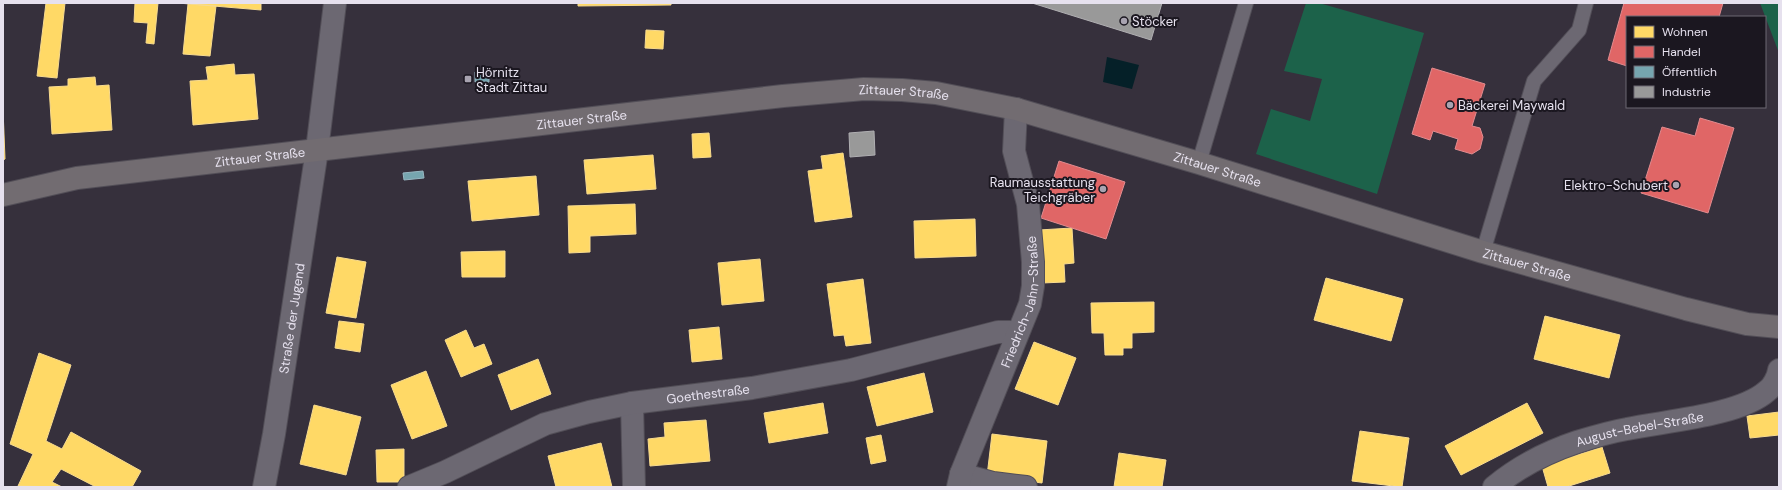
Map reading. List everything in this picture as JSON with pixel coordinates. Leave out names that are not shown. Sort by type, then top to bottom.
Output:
[{"type":"main road","name":"Zittauer Straße","points":[[3,195],[77,178],[714,104],[864,89],[902,90],[936,93],[1016,109],[1199,163],[1483,252],[1686,309],[1747,324],[1779,326]]},
{"type":"street","name":"Straße der Jugend","points":[[264,487],[274,434],[317,150],[335,3]]},
{"type":"street","name":"Friedrich-Jahn-Straße","points":[[960,481],[1030,304],[1033,286],[1033,262],[1028,204],[1014,151],[1016,109]]},
{"type":"street","name":"Goethestraße","points":[[408,487],[445,472],[545,424],[589,412],[632,403],[752,388],[836,372],[998,332],[1018,332]]},
{"type":"street","name":"August-Bebel-Straße","points":[[1494,487],[1507,476],[1541,457],[1576,443],[1626,429],[1716,413],[1748,402],[1768,391],[1778,375],[1779,370]]},
{"type":"street","points":[[632,403],[634,487]]},
{"type":"street","points":[[960,481],[1026,487]]},
{"type":"lane","points":[[1199,163],[1246,3]]},
{"type":"lane","points":[[1483,252],[1534,81],[1579,30],[1586,3]]},
{"type":"green space","points":[[1306,3],[1319,3],[1424,33],[1377,194],[1256,154],[1271,109],[1310,121],[1322,79],[1284,71]]},
{"type":"green space","points":[[1760,3],[1779,3],[1779,53],[1766,16]]},
{"type":"water","points":[[1107,57],[1139,65],[1132,89],[1103,82]]},
{"type":"building: Wohnen","points":[[46,3],[65,3],[57,78],[37,76]]},
{"type":"building: Wohnen","points":[[135,3],[158,3],[154,44],[146,43],[148,23],[134,22]]},
{"type":"building: Wohnen","points":[[178,3],[261,3],[261,10]]},
{"type":"building: Wohnen","points":[[578,3],[671,3],[671,5],[578,6]]},
{"type":"building: Wohnen","points":[[188,4],[216,6],[210,56],[183,54]]},
{"type":"building: Wohnen","points":[[646,30],[664,31],[663,49],[645,48]]},
{"type":"building: Wohnen","points":[[234,64],[235,75],[254,74],[258,119],[193,125],[190,81],[208,80],[206,67]]},
{"type":"building: Wohnen","points":[[95,77],[96,86],[109,85],[112,130],[52,134],[49,87],[68,86],[68,79]]},
{"type":"building: Wohnen","points":[[3,109],[5,159],[3,160]]},
{"type":"building: Wohnen","points":[[709,133],[711,157],[693,158],[692,134]]},
{"type":"building: Wohnen","points":[[843,153],[852,217],[815,222],[808,171],[823,169],[821,156]]},
{"type":"building: Wohnen","points":[[653,155],[656,189],[587,194],[584,160]]},
{"type":"building: Wohnen","points":[[536,176],[539,215],[472,221],[468,181]]},
{"type":"building: Wohnen","points":[[635,204],[636,234],[590,236],[590,252],[569,253],[568,206]]},
{"type":"building: Wohnen","points":[[975,219],[976,256],[915,258],[914,221]]},
{"type":"building: Wohnen","points":[[1072,228],[1074,263],[1064,264],[1065,282],[1042,283],[1039,230]]},
{"type":"building: Wohnen","points":[[505,251],[505,277],[462,277],[461,252]]},
{"type":"building: Wohnen","points":[[337,257],[366,262],[356,318],[326,313]]},
{"type":"building: Wohnen","points":[[760,259],[764,301],[722,305],[718,263]]},
{"type":"building: Wohnen","points":[[1326,278],[1403,299],[1391,341],[1314,320]]},
{"type":"building: Wohnen","points":[[863,279],[871,343],[846,346],[844,335],[834,336],[827,284]]},
{"type":"building: Wohnen","points":[[1154,302],[1154,332],[1132,333],[1132,348],[1123,348],[1123,355],[1105,355],[1104,333],[1092,333],[1091,303]]},
{"type":"building: Wohnen","points":[[1545,316],[1620,335],[1609,378],[1534,359]]},
{"type":"building: Wohnen","points":[[339,321],[364,324],[360,352],[335,348]]},
{"type":"building: Wohnen","points":[[719,327],[722,359],[692,362],[689,330]]},
{"type":"building: Wohnen","points":[[466,330],[474,348],[484,344],[492,364],[461,377],[445,340]]},
{"type":"building: Wohnen","points":[[1034,342],[1076,358],[1058,405],[1015,389]]},
{"type":"building: Wohnen","points":[[39,353],[71,365],[46,441],[62,449],[71,432],[141,471],[132,487],[96,487],[61,469],[52,482],[62,487],[18,486],[33,454],[10,444]]},
{"type":"building: Wohnen","points":[[538,359],[551,394],[511,410],[498,375]]},
{"type":"building: Wohnen","points":[[426,371],[447,426],[412,439],[391,385]]},
{"type":"building: Wohnen","points":[[924,373],[933,412],[877,426],[867,387]]},
{"type":"building: Wohnen","points":[[823,403],[828,433],[769,443],[764,413]]},
{"type":"building: Wohnen","points":[[1527,403],[1543,433],[1461,475],[1445,446]]},
{"type":"building: Wohnen","points":[[314,405],[361,417],[346,475],[300,464]]},
{"type":"building: Wohnen","points":[[1779,412],[1779,435],[1750,438],[1747,416]]},
{"type":"building: Wohnen","points":[[706,420],[710,461],[650,466],[648,439],[665,437],[664,423]]},
{"type":"building: Wohnen","points":[[1360,431],[1409,438],[1402,487],[1352,481]]},
{"type":"building: Wohnen","points":[[992,434],[1047,441],[1042,483],[987,476]]},
{"type":"building: Wohnen","points":[[881,435],[886,461],[871,464],[866,438]]},
{"type":"building: Wohnen","points":[[601,443],[612,487],[556,487],[548,456]]},
{"type":"building: Wohnen","points":[[1602,447],[1610,473],[1566,487],[1548,487],[1542,466]]},
{"type":"building: Wohnen","points":[[404,449],[404,482],[377,482],[376,450]]},
{"type":"building: Wohnen","points":[[1119,453],[1166,460],[1162,487],[1114,487]]},
{"type":"building: Handel","points":[[1624,3],[1723,3],[1719,16],[1626,16],[1626,66],[1608,60]]},
{"type":"building: Handel","name":"Bäckerei Maywald","points":[[1432,68],[1485,84],[1472,126],[1480,128],[1483,137],[1480,149],[1472,154],[1455,149],[1458,139],[1433,131],[1430,140],[1412,134]]},
{"type":"building: Handel","points":[[1700,118],[1734,128],[1708,213],[1641,193],[1662,127],[1695,136]]},
{"type":"building: Handel","points":[[1059,161],[1125,182],[1106,239],[1041,218]]},
{"type":"building: Öffentlich","points":[[475,72],[489,72],[489,82],[475,82]]},
{"type":"building: Öffentlich","points":[[423,171],[424,178],[404,180],[403,173]]},
{"type":"building: Industrie","name":"Stöcker","points":[[1032,3],[1162,3],[1151,40]]},
{"type":"building: Industrie","points":[[874,131],[875,155],[850,157],[849,133]]},
{"type":"place","name":"Stöcker","points":[[1124,21]]},
{"type":"place","name":"Hörnitz Stadt Zittau","points":[[468,79]]},
{"type":"place","name":"Bäckerei Maywald","points":[[1450,105]]},
{"type":"place","name":"Elektro-Schubert","points":[[1676,185]]},
{"type":"place","name":"Raumausstattung Teichgräber","points":[[1103,189]]}]
